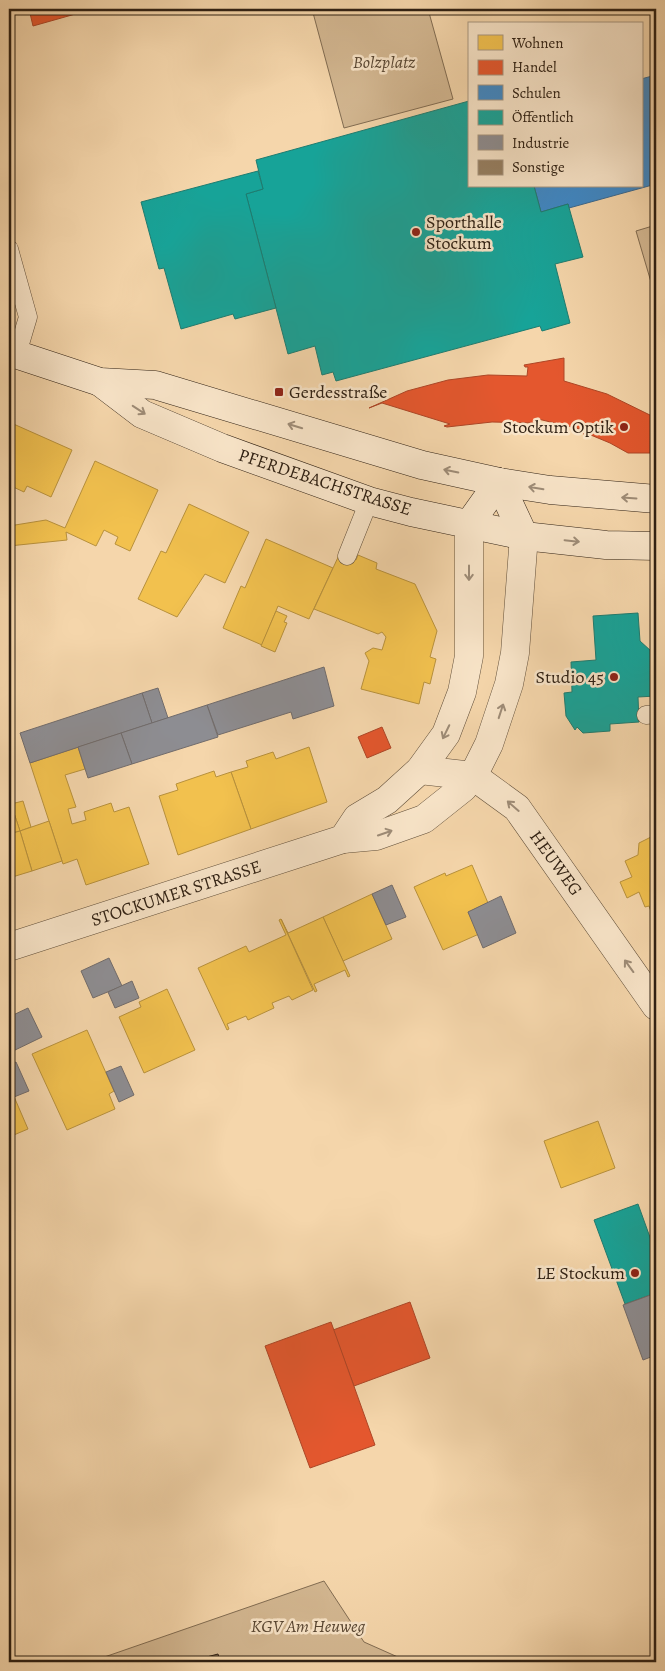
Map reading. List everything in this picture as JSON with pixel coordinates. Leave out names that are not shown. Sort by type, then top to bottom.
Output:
[{"type":"street","name":"PFERDEBACHSTRASSE","points":[[13,353],[100,382],[155,385],[422,465],[499,482],[550,490],[656,499]]},
{"type":"street","name":"PFERDEBACHSTRASSE","points":[[100,382],[142,414],[222,448],[369,501],[524,536],[606,545],[656,546]]},
{"type":"street","points":[[344,839],[357,818],[388,800],[420,770],[446,734],[462,692],[469,656],[469,524],[499,482],[524,536]]},
{"type":"street","name":"STOCKUMER STRASSE","points":[[9,947],[344,839],[376,836],[424,819],[463,788],[473,776],[489,744],[509,684],[515,653],[524,536]]},
{"type":"street","name":"HEUWEG","points":[[420,770],[473,776],[517,808],[656,1006]]},
{"type":"lane","points":[[9,249],[28,316],[13,353]]},
{"type":"lane","points":[[347,556],[369,501]]},
{"type":"green space","name":"Bolzplatz","points":[[312,9],[428,9],[453,99],[344,128]]},
{"type":"green space","points":[[656,225],[656,299],[636,231]]},
{"type":"green space","name":"KGV Am Heuweg","points":[[324,1581],[364,1642],[409,1662],[90,1662]]},
{"type":"building: Wohnen","points":[[9,422],[72,450],[51,497],[27,486],[24,492],[9,485]]},
{"type":"building: Wohnen","points":[[95,461],[158,490],[130,551],[115,544],[118,537],[104,530],[96,546],[66,532],[67,540],[9,546],[9,526],[46,520],[65,528]]},
{"type":"building: Wohnen","points":[[189,504],[249,532],[225,583],[205,574],[177,617],[138,599],[161,551],[166,553]]},
{"type":"building: Wohnen","points":[[266,539],[333,568],[309,619],[278,606],[262,645],[223,628],[241,586],[245,588]]},
{"type":"building: Wohnen","points":[[340,553],[356,560],[358,555],[377,563],[376,569],[415,584],[437,631],[430,657],[436,659],[430,684],[424,682],[419,704],[361,689],[369,661],[365,653],[373,648],[382,650],[386,637],[382,632],[378,634],[314,609]]},
{"type":"building: Wohnen","points":[[276,611],[287,616],[284,622],[287,623],[275,652],[261,646]]},
{"type":"building: Wohnen","points":[[78,747],[85,769],[65,775],[76,807],[68,809],[72,824],[86,820],[84,812],[111,803],[114,812],[129,807],[149,864],[86,885],[77,859],[63,864],[30,763]]},
{"type":"building: Wohnen","points":[[309,747],[327,802],[251,829],[231,772],[248,767],[246,761],[273,752],[276,759]]},
{"type":"building: Wohnen","points":[[214,771],[216,777],[231,772],[251,829],[178,855],[159,796],[178,790],[176,784]]},
{"type":"building: Wohnen","points":[[23,801],[31,827],[20,831],[11,804]]},
{"type":"building: Wohnen","points":[[11,804],[20,831],[9,834],[9,805]]},
{"type":"building: Wohnen","points":[[49,821],[62,861],[32,871],[20,831]]},
{"type":"building: Wohnen","points":[[20,831],[32,871],[9,878],[9,834]]},
{"type":"building: Wohnen","points":[[651,837],[656,841],[656,925],[649,906],[645,907],[639,892],[627,898],[620,882],[632,877],[625,861],[638,855],[639,843]]},
{"type":"building: Wohnen","points":[[472,865],[488,903],[468,912],[479,934],[443,950],[414,887],[445,873],[446,876]]},
{"type":"building: Wohnen","points":[[372,894],[392,939],[343,961],[323,917]]},
{"type":"building: Wohnen","points":[[323,917],[350,976],[348,977],[345,970],[314,984],[317,991],[315,992],[281,919],[288,933]]},
{"type":"building: Wohnen","points":[[281,919],[313,990],[292,1000],[289,996],[272,1003],[274,1008],[248,1020],[246,1016],[227,1024],[229,1029],[227,1030],[198,968],[246,946],[249,952],[286,935],[279,920]]},
{"type":"building: Wohnen","points":[[167,989],[195,1050],[144,1073],[119,1017],[141,1007],[139,1002]]},
{"type":"building: Wohnen","points":[[87,1030],[114,1091],[109,1094],[115,1109],[67,1130],[32,1054]]},
{"type":"building: Wohnen","points":[[9,1085],[28,1129],[9,1137]]},
{"type":"building: Wohnen","points":[[598,1121],[615,1168],[561,1188],[544,1141]]},
{"type":"building: Handel","points":[[29,9],[86,9],[86,11],[33,26]]},
{"type":"building: Handel","points":[[564,358],[564,381],[607,394],[656,418],[656,450],[651,450],[651,453],[628,453],[610,443],[586,433],[583,434],[584,430],[538,419],[538,423],[492,422],[447,427],[444,426],[450,424],[382,403],[369,408],[407,391],[448,380],[488,375],[527,376],[528,367],[524,365]]},
{"type":"building: Handel","points":[[382,727],[391,748],[367,758],[358,737]]},
{"type":"building: Handel","points":[[410,1302],[430,1358],[354,1386],[333,1330]]},
{"type":"building: Handel","points":[[331,1322],[375,1445],[310,1468],[265,1346]]},
{"type":"building: Schulen","points":[[656,75],[656,184],[642,188],[642,79]]},
{"type":"building: Schulen","points":[[535,188],[642,188],[569,208],[568,204],[541,212]]},
{"type":"building: Öffentlich","name":"Sporthalle Stockum","points":[[468,101],[468,188],[535,188],[541,212],[568,204],[583,257],[555,264],[570,323],[542,331],[540,326],[336,381],[333,372],[322,375],[315,346],[288,354],[246,194],[263,189],[256,160]]},
{"type":"building: Öffentlich","points":[[258,171],[263,189],[246,194],[276,308],[235,319],[233,314],[181,329],[164,268],[159,269],[141,202]]},
{"type":"building: Öffentlich","name":"Studio 45","points":[[638,613],[640,641],[651,651],[656,651],[656,696],[638,697],[639,722],[610,724],[610,731],[583,733],[577,727],[575,730],[566,716],[564,693],[572,692],[571,662],[596,660],[593,616]]},
{"type":"building: Öffentlich","name":"LE Stockum","points":[[638,1204],[656,1254],[656,1293],[625,1304],[594,1220]]},
{"type":"building: Industrie","points":[[324,667],[334,706],[293,719],[291,712],[218,735],[207,705]]},
{"type":"building: Industrie","points":[[158,688],[168,718],[152,723],[142,693]]},
{"type":"building: Industrie","points":[[142,693],[152,723],[30,763],[20,733]]},
{"type":"building: Industrie","points":[[207,705],[218,737],[132,764],[121,733]]},
{"type":"building: Industrie","points":[[121,733],[132,764],[88,778],[78,747]]},
{"type":"building: Industrie","points":[[392,885],[406,917],[386,925],[372,894]]},
{"type":"building: Industrie","points":[[501,896],[516,933],[483,948],[468,912]]},
{"type":"building: Industrie","points":[[109,958],[122,986],[93,998],[81,971]]},
{"type":"building: Industrie","points":[[132,981],[139,998],[115,1008],[108,992]]},
{"type":"building: Industrie","points":[[28,1008],[42,1037],[11,1052],[9,1046],[9,1017]]},
{"type":"building: Industrie","points":[[16,1062],[29,1091],[14,1097],[9,1085],[9,1065]]},
{"type":"building: Industrie","points":[[121,1066],[134,1095],[119,1102],[106,1072]]},
{"type":"building: Industrie","points":[[656,1293],[656,1355],[643,1360],[623,1305]]},
{"type":"building: Sonstige","points":[[218,1654],[220,1661],[223,1662],[200,1662],[199,1659]]},
{"type":"place","name":"Sporthalle Stockum","points":[[416,232]]},
{"type":"place","name":"Gerdesstraße","points":[[279,392]]},
{"type":"place","name":"Stockum Optik","points":[[624,427]]},
{"type":"place","name":"Studio 45","points":[[614,677]]},
{"type":"place","name":"LE Stockum","points":[[635,1273]]}]
